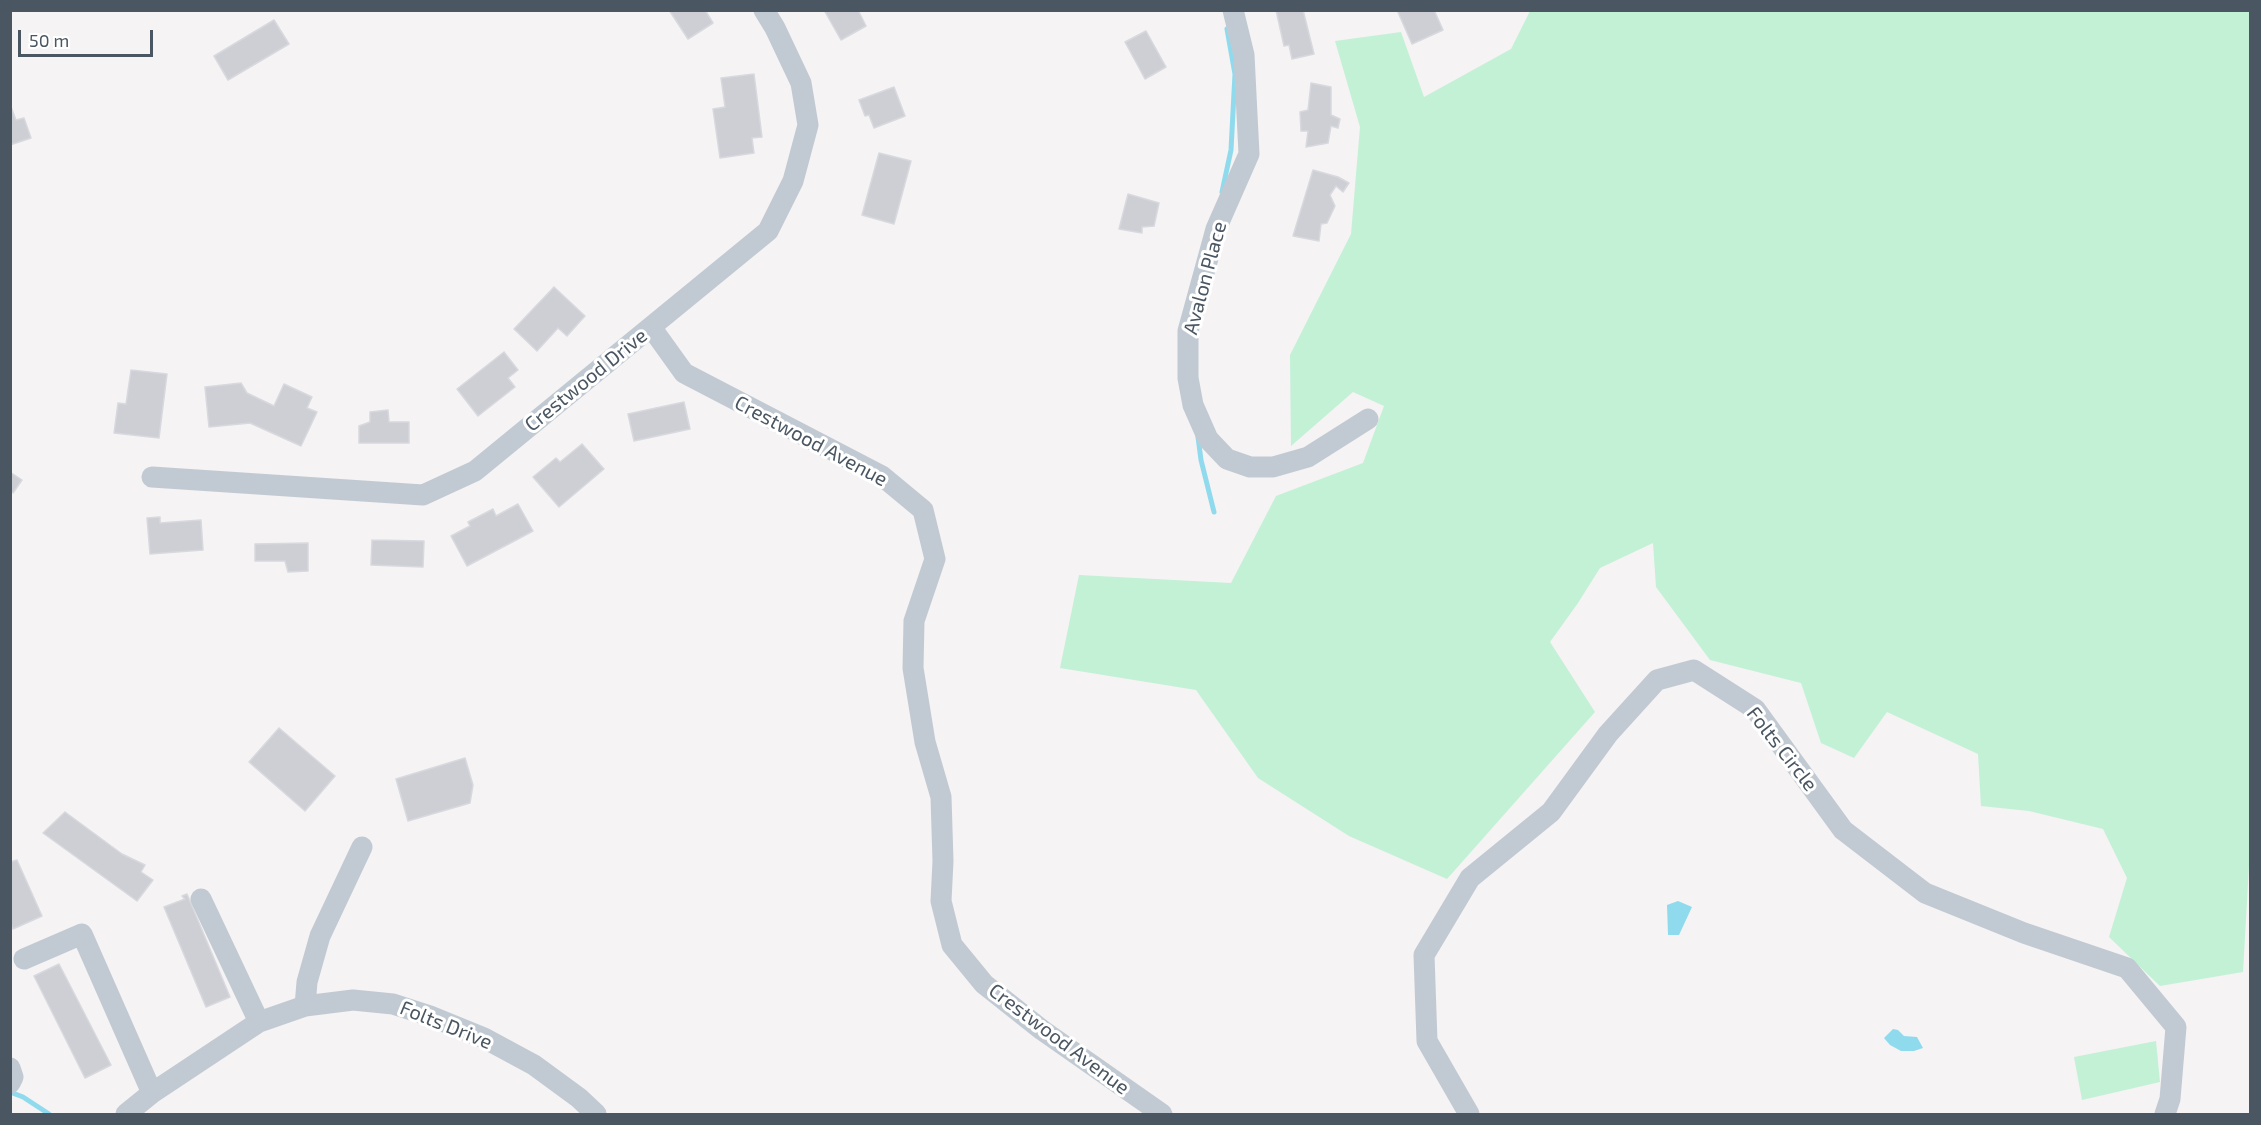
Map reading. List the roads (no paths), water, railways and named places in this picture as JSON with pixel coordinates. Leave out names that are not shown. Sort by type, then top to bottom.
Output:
[{"type":"street","name":"Crestwood Drive","points":[[152,477],[423,495],[475,471],[768,231],[793,181],[808,125],[801,83],[764,10]]},
{"type":"street","name":"Avalon Place","points":[[1233,10],[1244,55],[1249,154],[1216,229],[1188,331],[1188,378],[1193,405],[1208,439],[1227,459],[1250,467],[1273,466],[1308,457],[1368,418]]},
{"type":"street","name":"Crestwood Avenue","points":[[651,327],[684,373],[882,476],[923,510],[935,559],[914,621],[913,668],[925,742],[941,797],[943,861],[941,901],[952,945],[984,984],[1042,1030],[1162,1114]]},
{"type":"street","name":"Folts Circle","points":[[1469,1114],[1427,1041],[1424,955],[1470,878],[1551,812],[1608,734],[1656,680],[1694,670],[1755,709],[1843,830],[1925,892],[2024,933],[2127,968],[2176,1027],[2170,1100],[2165,1114]]},
{"type":"street","points":[[305,1006],[307,982],[320,936],[362,847]]},
{"type":"street","points":[[201,899],[259,1023]]},
{"type":"street","points":[[24,959],[82,934],[152,1093]]},
{"type":"street","name":"Folts Drive","points":[[126,1114],[152,1093],[259,1023],[305,1006],[353,1000],[393,1004],[484,1038],[534,1065],[579,1098],[596,1114]]},
{"type":"water","points":[[1678,901],[1692,907],[1679,935],[1668,935],[1667,905]]},
{"type":"water","points":[[1893,1029],[1898,1030],[1904,1036],[1917,1037],[1923,1048],[1901,1051],[1890,1045],[1884,1038]]},
{"type":"waterway","points":[[1222,192],[1231,150],[1235,74],[1227,29]]},
{"type":"waterway","points":[[1198,437],[1201,460],[1214,512]]},
{"type":"waterway","points":[[10,1092],[23,1097],[49,1114]]}]
